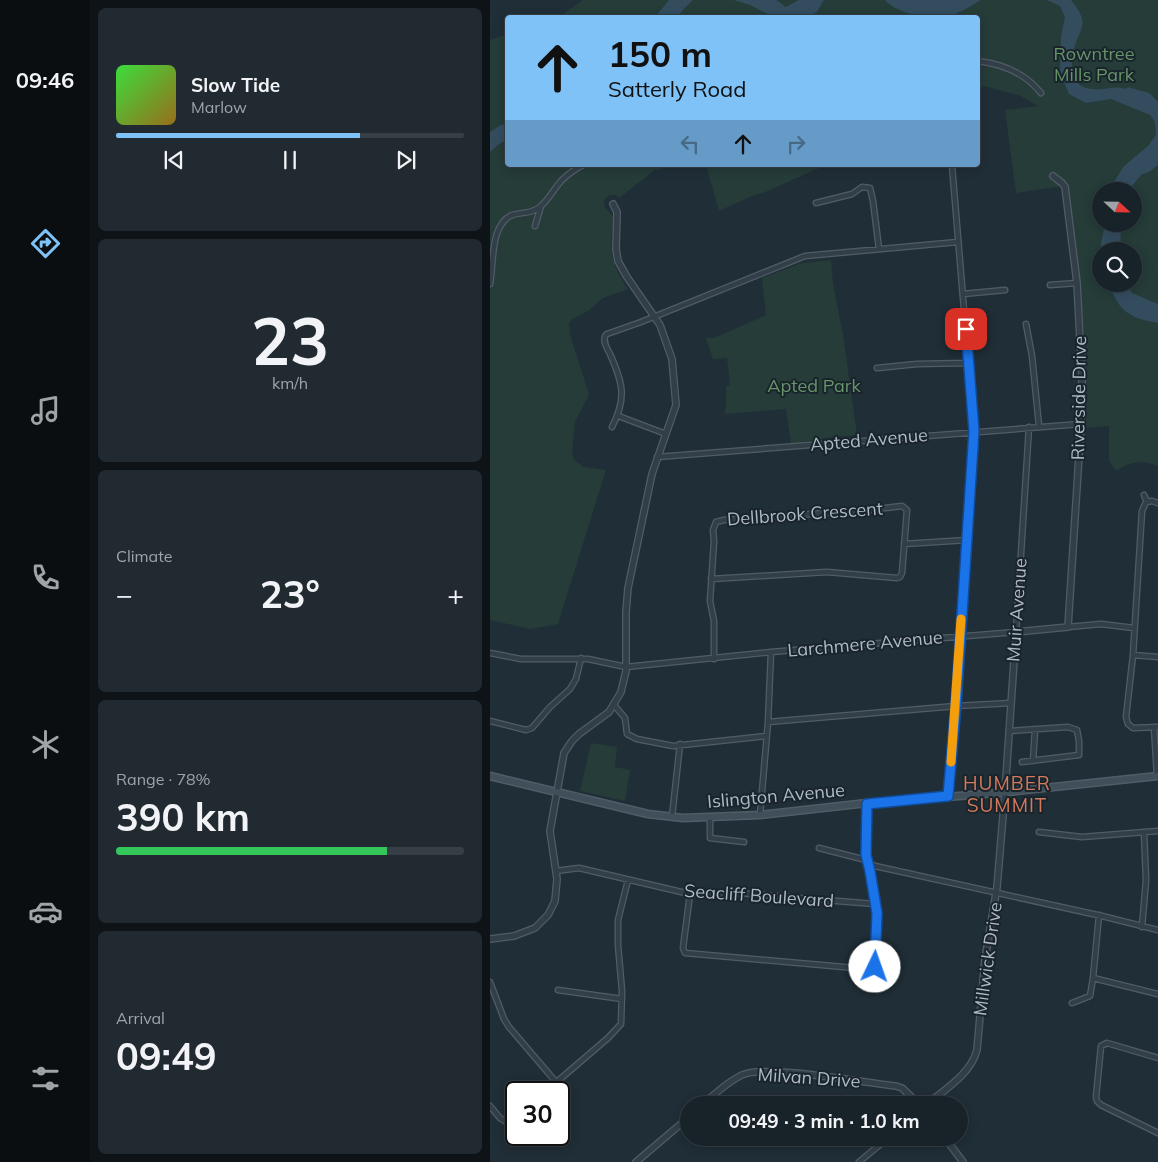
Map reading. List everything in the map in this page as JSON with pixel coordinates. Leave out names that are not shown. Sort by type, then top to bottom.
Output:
[{"type":"main road","name":"Islington Avenue","points":[[490,776],[672,818],[760,815],[1158,776]]},
{"type":"street","points":[[980,61],[1003,66],[1017,72],[1035,84],[1041,93]]},
{"type":"street","points":[[490,284],[492,269],[491,243],[496,228],[506,218],[514,214],[531,212],[541,206],[561,181],[579,167]]},
{"type":"street","points":[[948,796],[956,706],[959,636],[974,431],[952,167]]},
{"type":"street","name":"Riverside Drive","points":[[1053,176],[1062,182],[1065,187],[1077,283],[1082,378],[1081,424],[1068,626]]},
{"type":"street","points":[[816,203],[852,194],[862,187],[870,188],[879,249]]},
{"type":"street","points":[[490,939],[525,933],[542,922],[555,902],[557,887],[556,871],[550,830],[564,753],[579,734],[602,718],[614,705],[624,683],[626,667],[626,600],[652,474],[675,410],[676,390],[672,359],[660,325],[618,261],[616,249],[617,212],[612,204]]},
{"type":"street","points":[[535,226],[541,206]]},
{"type":"street","points":[[612,427],[618,415],[622,397],[622,385],[604,342],[605,336],[805,256],[958,242]]},
{"type":"street","points":[[1050,285],[1077,283]]},
{"type":"street","points":[[963,294],[1005,290]]},
{"type":"street","points":[[1026,324],[1032,356],[1039,426]]},
{"type":"street","points":[[877,368],[917,364],[968,364]]},
{"type":"street","points":[[618,415],[621,418],[666,434]]},
{"type":"street","name":"Apted Avenue","points":[[657,457],[1081,424]]},
{"type":"street","name":"Muir Avenue","points":[[1006,792],[1029,427]]},
{"type":"street","points":[[1144,495],[1148,502],[1158,504]]},
{"type":"street","points":[[1148,502],[1143,506],[1142,511],[1134,655],[1127,721],[1130,727],[1133,728],[1156,727],[1158,776]]},
{"type":"street","name":"Dellbrook Crescent","points":[[714,658],[714,621],[710,601],[714,526],[716,522],[902,506],[906,508],[907,512],[904,544]]},
{"type":"street","points":[[711,579],[827,572],[897,578],[902,573],[904,544],[967,540]]},
{"type":"street","name":"Larchmere Avenue","points":[[490,653],[521,659],[581,658],[626,667],[1068,626],[1101,624],[1134,628]]},
{"type":"street","points":[[760,815],[772,652]]},
{"type":"street","points":[[1134,655],[1158,657]]},
{"type":"street","points":[[490,721],[526,730],[532,728],[550,707],[570,689],[576,678],[581,658]]},
{"type":"street","points":[[768,722],[1012,703]]},
{"type":"street","points":[[614,705],[625,718],[626,731],[629,736],[664,745],[766,736]]},
{"type":"street","points":[[1009,731],[1068,727],[1077,730],[1080,741],[1079,755],[1022,762]]},
{"type":"street","points":[[1032,761],[1035,730]]},
{"type":"street","points":[[672,818],[680,744]]},
{"type":"street","name":"Millwick Drive","points":[[936,1096],[965,1071],[976,1054],[985,959],[997,894],[1006,792]]},
{"type":"street","points":[[690,894],[683,948],[685,953],[874,970],[877,922],[866,855],[867,804]]},
{"type":"street","points":[[710,818],[710,838],[744,842]]},
{"type":"street","points":[[1038,832],[1082,837],[1158,831]]},
{"type":"street","points":[[1142,927],[1146,880],[1144,832]]},
{"type":"street","points":[[819,848],[862,859],[875,866],[1099,915],[1158,930]]},
{"type":"street","name":"Seacliff Boulevard","points":[[556,871],[579,868],[690,894],[738,893],[875,904]]},
{"type":"street","points":[[557,1081],[616,1031],[621,1024],[622,999],[618,920],[628,880]]},
{"type":"street","points":[[1072,1003],[1090,996],[1099,915]]},
{"type":"street","points":[[1093,978],[1158,994]]},
{"type":"street","points":[[490,982],[508,1027],[555,1081]]},
{"type":"street","points":[[558,990],[622,999]]},
{"type":"street","points":[[1158,1058],[1107,1043],[1101,1046],[1096,1097],[1101,1105],[1158,1133]]},
{"type":"street","name":"Milvan Drive","points":[[712,1096],[730,1081],[743,1074],[772,1072],[896,1086],[902,1088],[910,1096]]},
{"type":"street","points":[[490,1106],[505,1122]]},
{"type":"street","points":[[636,1162],[680,1124]]},
{"type":"street","points":[[859,1162],[878,1146]]},
{"type":"street","points":[[951,1146],[963,1162]]},
{"type":"green space","name":"Rowntree Mills Park","points":[[583,0],[1158,0],[1158,466],[1136,462],[1116,471],[1109,461],[1109,426],[1084,428],[1086,351],[1073,224],[1064,186],[1016,193],[1005,110],[1038,106],[1021,96],[984,86],[980,89],[980,15],[561,15]]},
{"type":"green space","points":[[505,35],[505,167],[672,167],[655,170],[619,198],[616,195],[610,195],[604,200],[605,208],[613,216],[612,254],[614,262],[628,289],[603,298],[588,311],[572,319],[569,324],[570,335],[589,394],[575,422],[572,454],[575,461],[584,467],[606,470],[558,624],[530,629],[490,620],[490,40]]},
{"type":"green space","points":[[707,167],[822,167],[763,193],[719,211]]},
{"type":"green space","name":"Apted Park","points":[[831,260],[857,435],[791,444],[786,409],[724,414],[726,386],[730,385],[727,358],[713,359],[706,338],[714,338],[766,315],[762,278],[802,263]]},
{"type":"green space","points":[[591,743],[617,747],[615,767],[630,770],[625,801],[580,791]]},
{"type":"water","points":[[669,0],[693,0],[678,15],[657,15]]},
{"type":"water","points":[[734,0],[776,0],[786,7],[799,0],[824,0],[817,12],[811,15],[770,15],[750,5]]},
{"type":"water","points":[[885,0],[981,0],[953,15],[915,15],[891,5]]},
{"type":"water","points":[[1047,0],[1071,0],[1081,15],[1082,26],[1075,44],[1072,65],[1076,81],[1080,85],[1085,88],[1095,89],[1126,89],[1158,103],[1158,165],[1149,172],[1142,174],[1135,182],[1114,182],[1124,166],[1148,146],[1156,135],[1155,122],[1150,115],[1111,99],[1086,103],[1069,94],[1060,73],[1061,36],[1065,17],[1060,6]]},
{"type":"water","points":[[505,124],[505,141],[490,152],[490,132]]},
{"type":"water","points":[[1103,232],[1121,232],[1120,242],[1101,242]]},
{"type":"water","points":[[1112,292],[1131,292],[1158,304],[1158,323],[1133,316],[1122,307]]},
{"type":"waterway","points":[[1129,92],[1147,97],[1158,108]]},
{"type":"slow traffic","points":[[951,762],[961,619]]},
{"type":"district","name":"HUMBER SUMMIT","points":[[1007,794]]},
{"type":"route","points":[[875,967],[877,913],[870,871],[866,859],[867,804],[948,796],[956,706],[959,636],[974,431],[966,329]]}]
